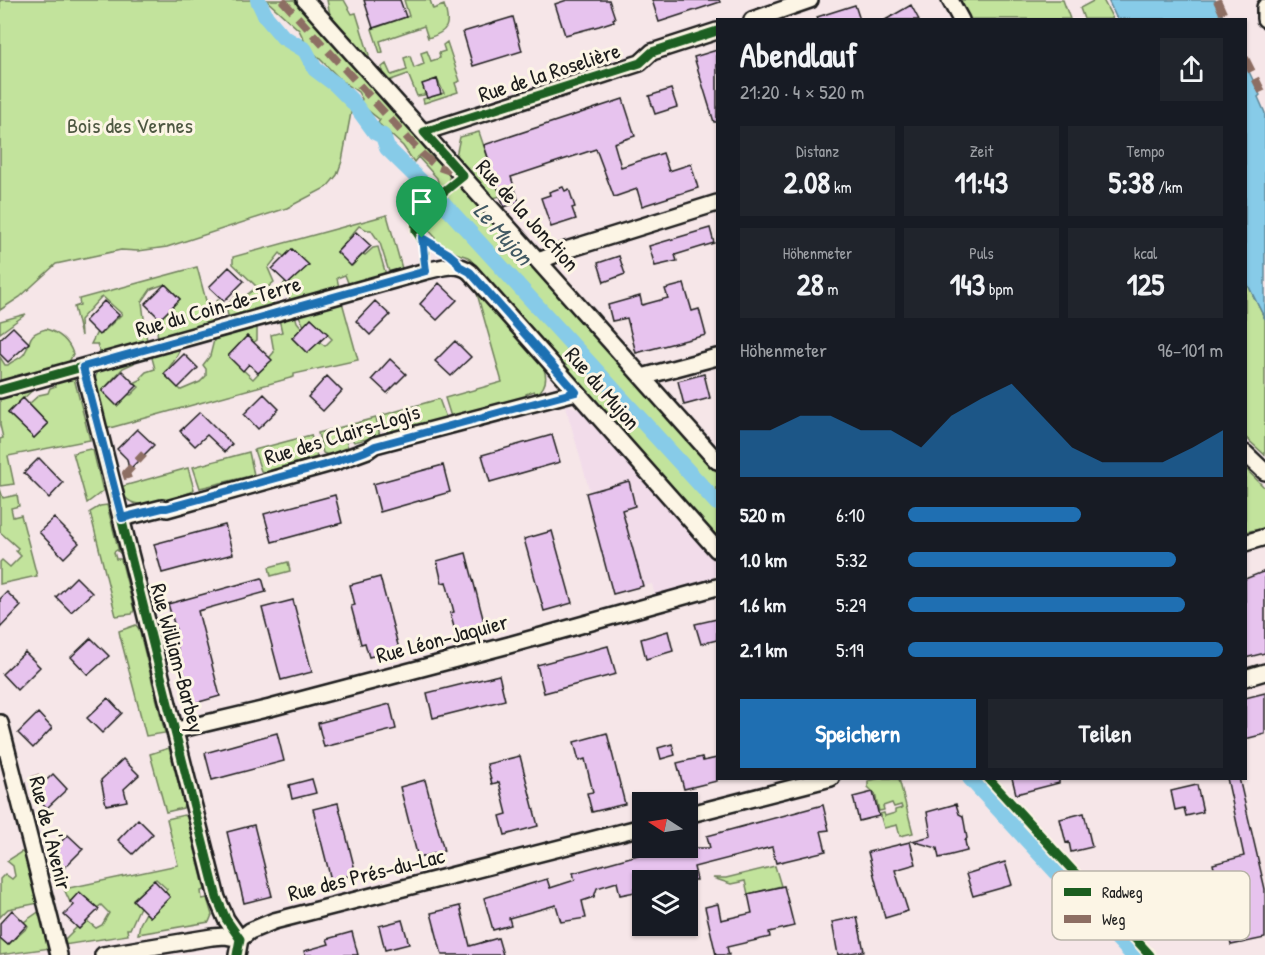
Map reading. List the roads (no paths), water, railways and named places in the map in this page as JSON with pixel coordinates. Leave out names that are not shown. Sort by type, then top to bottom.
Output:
[{"type":"street","name":"Rue de la Jonction","points":[[305,0],[716,460]]},
{"type":"street","points":[[758,18],[810,0]]},
{"type":"street","points":[[950,0],[960,18]]},
{"type":"street","points":[[1265,7],[1265,19]]},
{"type":"street","name":"Rue de la Roselière","points":[[424,132],[640,63],[652,52],[716,31]]},
{"type":"street","points":[[539,261],[566,250],[716,203]]},
{"type":"street","name":"Rue du Coin-de-Terre","points":[[0,390],[449,266]]},
{"type":"street","name":"Rue du Mujon","points":[[449,266],[465,267],[470,272],[716,549]]},
{"type":"street","points":[[642,377],[716,357]]},
{"type":"street","name":"Rue William-Barbey","points":[[83,367],[218,898],[226,919],[240,939]]},
{"type":"street","name":"Rue des Clairs-Logis","points":[[122,518],[303,471],[369,450],[375,446],[576,392]]},
{"type":"street","points":[[1247,455],[1265,472]]},
{"type":"street","points":[[1247,542],[1265,537]]},
{"type":"street","name":"Rue Léon-Jaquier","points":[[177,730],[509,645],[716,587]]},
{"type":"street","points":[[1247,677],[1265,672]]},
{"type":"street","name":"Rue de l'Avenir","points":[[0,723],[59,955]]},
{"type":"street","points":[[698,812],[823,780]]},
{"type":"street","name":"Rue des Prés-du-Lac","points":[[240,939],[250,931],[274,921],[632,830]]},
{"type":"street","points":[[104,955],[225,936],[240,939],[237,955]]},
{"type":"water","points":[[1108,0],[1215,0],[1224,18],[1117,18]]},
{"type":"water","points":[[1247,67],[1260,95],[1258,97],[1265,113],[1265,319],[1247,283]]},
{"type":"waterway","name":"Le Mujon","points":[[258,0],[266,17],[283,37],[305,50],[315,69],[353,102],[375,132],[383,136],[387,148],[442,202],[716,502]]},
{"type":"waterway","name":"Le Mujon","points":[[972,780],[1056,871]]},
{"type":"waterway","name":"Le Mujon","points":[[1119,940],[1133,955]]},
{"type":"park label","name":"Bois des Vernes","points":[[130,125]]}]
